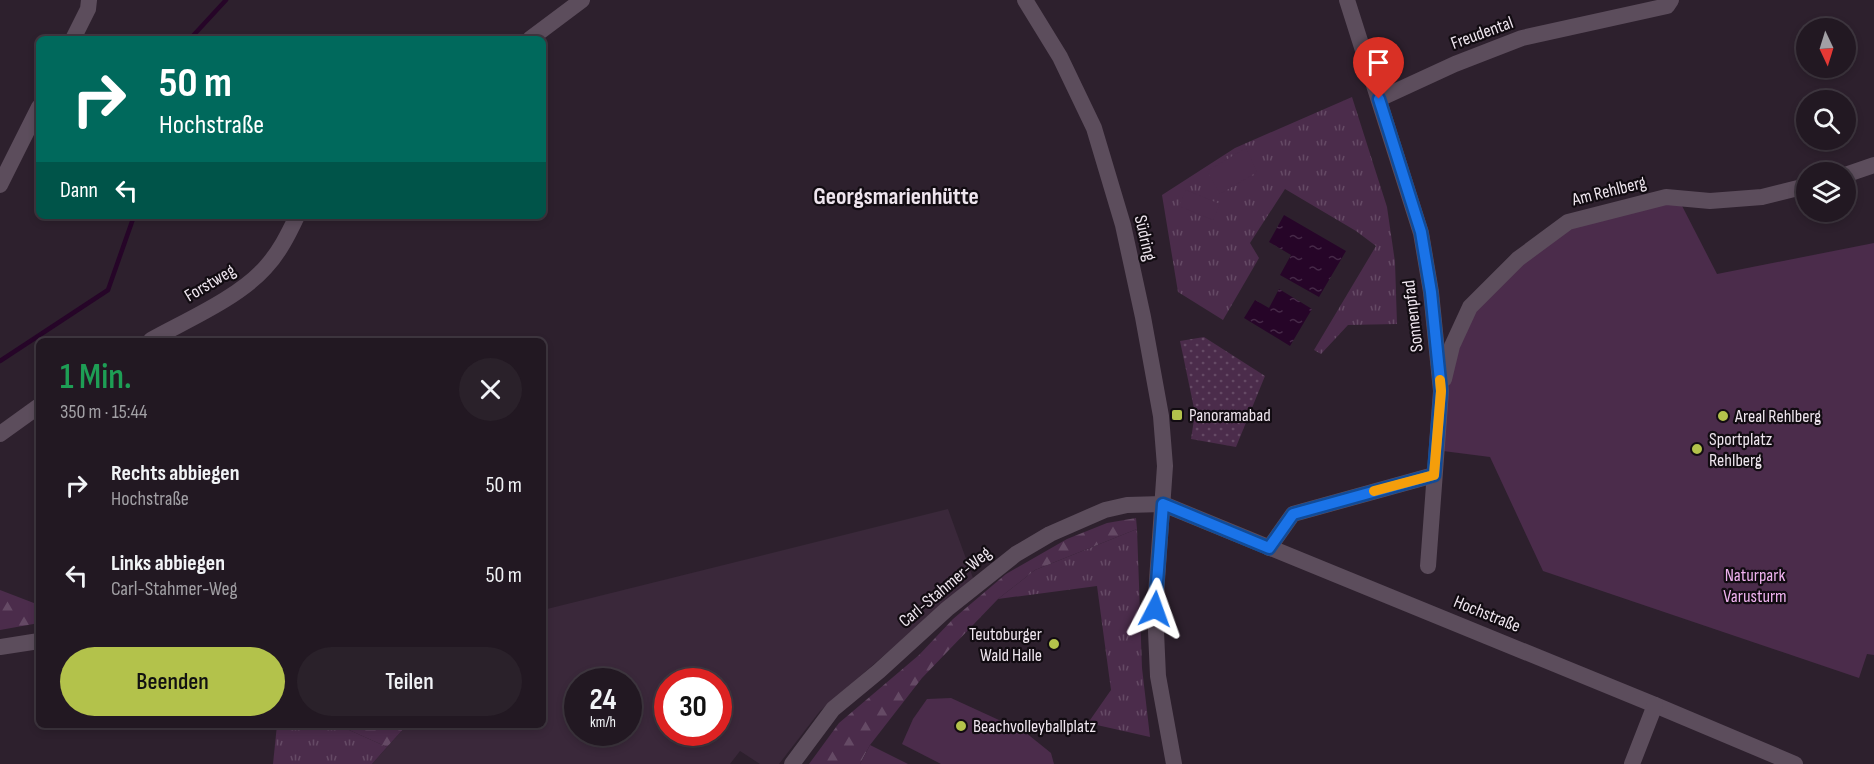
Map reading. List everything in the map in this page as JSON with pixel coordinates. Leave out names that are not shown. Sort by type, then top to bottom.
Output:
[{"type":"street","points":[[74,36],[90,0]]},
{"type":"street","points":[[534,36],[582,0]]},
{"type":"street","name":"Südring","points":[[1025,0],[1060,57],[1094,128],[1124,225],[1161,416],[1165,466],[1155,609],[1158,676],[1174,764]]},
{"type":"street","name":"Sonnenpfad","points":[[1347,0],[1421,232],[1431,292],[1441,391],[1428,566]]},
{"type":"street","name":"Freudental","points":[[1379,99],[1455,64],[1522,38],[1666,6],[1671,0]]},
{"type":"street","points":[[0,185],[36,113]]},
{"type":"street","points":[[1856,171],[1874,165]]},
{"type":"street","name":"Am Rehlberg","points":[[1441,391],[1452,346],[1470,307],[1518,259],[1568,222],[1666,197],[1710,201],[1762,197],[1796,188]]},
{"type":"street","name":"Forstweg","points":[[155,338],[245,287],[266,268],[283,246],[296,219]]},
{"type":"street","points":[[0,434],[36,408]]},
{"type":"street","points":[[1269,548],[1293,514],[1434,475]]},
{"type":"street","name":"Hochstraße","points":[[1163,504],[1795,764]]},
{"type":"street","name":"Carl-Stahmer-Weg","points":[[792,764],[833,710],[947,609],[1016,554],[1050,534],[1106,510],[1127,505],[1163,504]]},
{"type":"street","points":[[0,647],[36,641]]},
{"type":"street","points":[[1632,764],[1655,705]]},
{"type":"shaded area","points":[[948,509],[973,578],[820,711],[779,764],[760,764],[740,751],[730,764],[372,764],[404,728],[546,728],[546,609]]},
{"type":"green space","points":[[1352,97],[1387,207],[1395,262],[1397,324],[1348,325],[1321,354],[1314,350],[1376,246],[1356,231],[1285,189],[1250,243],[1259,258],[1223,320],[1178,292],[1162,195],[1235,148]]},
{"type":"green space","points":[[1246,148],[1257,172],[1220,194],[1207,171]]},
{"type":"green space","points":[[1186,190],[1220,204],[1213,220],[1179,206]]},
{"type":"green space","name":"Naturpark Varusturm","points":[[1679,200],[1717,274],[1874,243],[1874,655],[1867,654],[1859,678],[1543,571],[1490,457],[1443,451],[1441,391],[1470,307],[1568,222]]},
{"type":"green space","points":[[1204,337],[1265,376],[1236,447],[1191,439],[1195,413],[1180,341]]},
{"type":"green space","points":[[1136,518],[1137,529],[1035,570],[998,599],[922,678],[870,745],[860,764],[809,764],[839,723],[919,655],[953,619],[1006,574],[1067,539],[1107,523]]},
{"type":"green space","points":[[1137,529],[1142,668],[1150,737],[1088,723],[1111,690],[1097,586],[998,599],[1035,570]]},
{"type":"green space","points":[[0,590],[36,604],[36,624],[0,630]]},
{"type":"green space","name":"Beachvolleyballplatz","points":[[951,698],[1025,732],[1051,753],[1054,764],[941,764],[902,744],[913,719],[927,699]]},
{"type":"green space","points":[[277,728],[345,728],[387,747],[372,764],[273,764]]},
{"type":"green space","points":[[345,728],[404,728],[387,747]]},
{"type":"green space","points":[[870,745],[908,764],[860,764]]},
{"type":"water","points":[[1284,215],[1346,251],[1319,297],[1280,275],[1291,255],[1269,242]]},
{"type":"water","points":[[1279,289],[1312,309],[1290,346],[1244,318],[1255,300],[1269,308]]},
{"type":"waterway","points":[[193,36],[226,0]]},
{"type":"waterway","points":[[0,361],[108,290],[133,219]]},
{"type":"slow traffic","points":[[1374,491],[1434,475],[1440,380]]},
{"type":"place","name":"Panoramabad","points":[[1177,415]]},
{"type":"place","name":"Areal Rehlberg","points":[[1723,416]]},
{"type":"place","name":"Sportplatz Rehlberg","points":[[1697,449]]},
{"type":"place","name":"Teutoburger Wald Halle","points":[[1054,644]]},
{"type":"place","name":"Beachvolleyballplatz","points":[[961,726]]},
{"type":"district","name":"Georgsmarienhütte","points":[[896,196]]},
{"type":"route","points":[[1155,609],[1163,504],[1269,548],[1293,514],[1434,475],[1441,391],[1431,292],[1421,232],[1379,99]]}]
